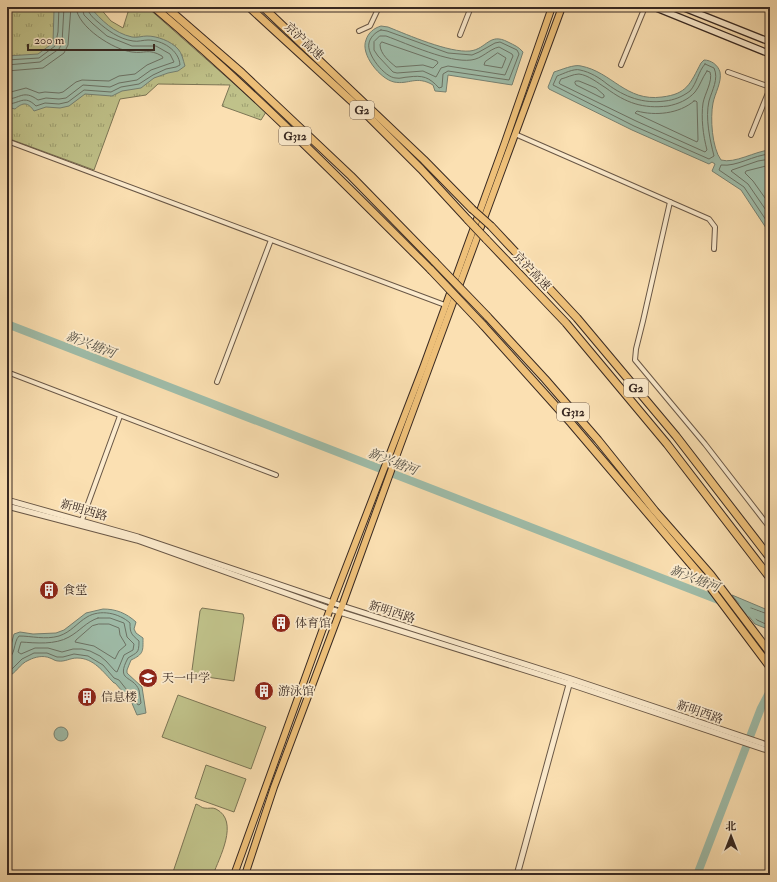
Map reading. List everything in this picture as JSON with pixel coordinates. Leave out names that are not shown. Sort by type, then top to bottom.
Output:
[{"type":"highway","name":"G312","points":[[154,7],[254,96],[346,185],[431,270],[483,325],[571,423],[707,583],[770,667]]},
{"type":"highway","name":"G312","points":[[166,7],[242,73],[339,165],[487,316],[579,418],[655,511],[711,574],[770,653]]},
{"type":"highway","name":"京沪高速","points":[[249,7],[370,118],[421,169],[566,323],[667,444],[770,578]]},
{"type":"highway","name":"京沪高速","points":[[263,7],[418,154],[491,226],[582,324],[676,436],[770,558]]},
{"type":"main road","points":[[234,875],[331,606],[381,479],[445,306],[508,134],[552,7]]},
{"type":"main road","points":[[245,875],[274,787],[562,7]]},
{"type":"main road","points":[[654,7],[770,54]]},
{"type":"main road","points":[[682,7],[770,42]]},
{"type":"main road","points":[[741,42],[745,32]]},
{"type":"street","points":[[359,30],[370,26],[379,7]]},
{"type":"street","points":[[460,35],[471,7]]},
{"type":"street","points":[[621,65],[645,7]]},
{"type":"street","points":[[728,72],[770,87],[751,135]]},
{"type":"street","points":[[515,134],[709,218],[715,227],[714,250]]},
{"type":"street","points":[[7,141],[445,306]]},
{"type":"street","points":[[670,202],[636,349],[635,360],[705,444],[770,528]]},
{"type":"street","points":[[217,382],[271,240]]},
{"type":"street","points":[[7,372],[276,475]]},
{"type":"street","points":[[82,520],[120,416]]},
{"type":"street","name":"新明西路","points":[[7,500],[138,537],[331,606]]},
{"type":"street","name":"新明西路","points":[[7,506],[137,540],[331,606],[770,746]]},
{"type":"street","points":[[517,875],[570,682]]},
{"type":"street","name":"新明西路","points":[[570,682],[770,751]]},
{"type":"green space","points":[[7,7],[99,7],[111,21],[123,28],[129,9],[126,7],[147,7],[266,112],[261,120],[222,106],[230,85],[158,84],[146,95],[120,99],[94,170],[7,138]]},
{"type":"green space","points":[[202,608],[243,614],[244,618],[234,681],[193,675],[192,670],[200,611]]},
{"type":"green space","points":[[178,695],[266,727],[251,769],[162,737]]},
{"type":"green space","points":[[206,765],[246,779],[234,812],[195,798]]},
{"type":"green space","points":[[196,804],[203,808],[215,808],[223,815],[226,822],[227,831],[223,850],[213,875],[172,875]]},
{"type":"water","points":[[56,7],[90,7],[103,21],[125,35],[132,37],[151,36],[168,41],[179,51],[185,66],[178,71],[154,78],[141,88],[122,91],[112,96],[85,94],[69,106],[60,108],[46,107],[34,111],[30,106],[25,104],[20,105],[15,109],[7,107],[7,56],[38,54],[53,43],[54,10]]},
{"type":"water","points":[[381,26],[388,27],[429,43],[461,51],[476,50],[492,40],[502,39],[518,47],[523,52],[512,85],[448,75],[446,92],[435,91],[433,85],[427,82],[417,80],[399,83],[389,80],[372,65],[366,52],[366,40],[374,29]]},
{"type":"water","points":[[704,60],[714,63],[720,72],[720,80],[713,103],[712,133],[718,155],[721,160],[727,161],[739,159],[770,150],[770,234],[741,190],[712,171],[715,164],[712,162],[709,164],[632,130],[549,89],[548,87],[554,72],[571,66],[581,66],[602,74],[629,91],[639,95],[649,97],[670,96],[687,87]]},
{"type":"water","points":[[732,595],[770,611],[770,630],[755,624]]},
{"type":"water","points":[[103,609],[117,611],[132,619],[136,622],[134,629],[136,633],[143,638],[142,652],[131,660],[127,673],[142,687],[146,713],[137,715],[131,701],[115,683],[98,666],[88,660],[74,658],[56,661],[45,657],[36,657],[20,666],[7,677],[7,660],[14,634],[20,632],[33,634],[56,633],[64,630],[86,613]]},
{"type":"water","points":[[61,727],[66,729],[68,734],[66,739],[61,741],[56,739],[54,734],[56,729]]},
{"type":"waterway","name":"新兴塘河","points":[[7,324],[770,620]]},
{"type":"waterway","points":[[697,875],[761,708],[770,691]]},
{"type":"place","name":"食堂","points":[[49,590]]},
{"type":"place","name":"体育馆","points":[[281,623]]},
{"type":"place","name":"天一中学","points":[[148,678]]},
{"type":"place","name":"游泳馆","points":[[264,691]]},
{"type":"place","name":"信息楼","points":[[87,697]]}]
